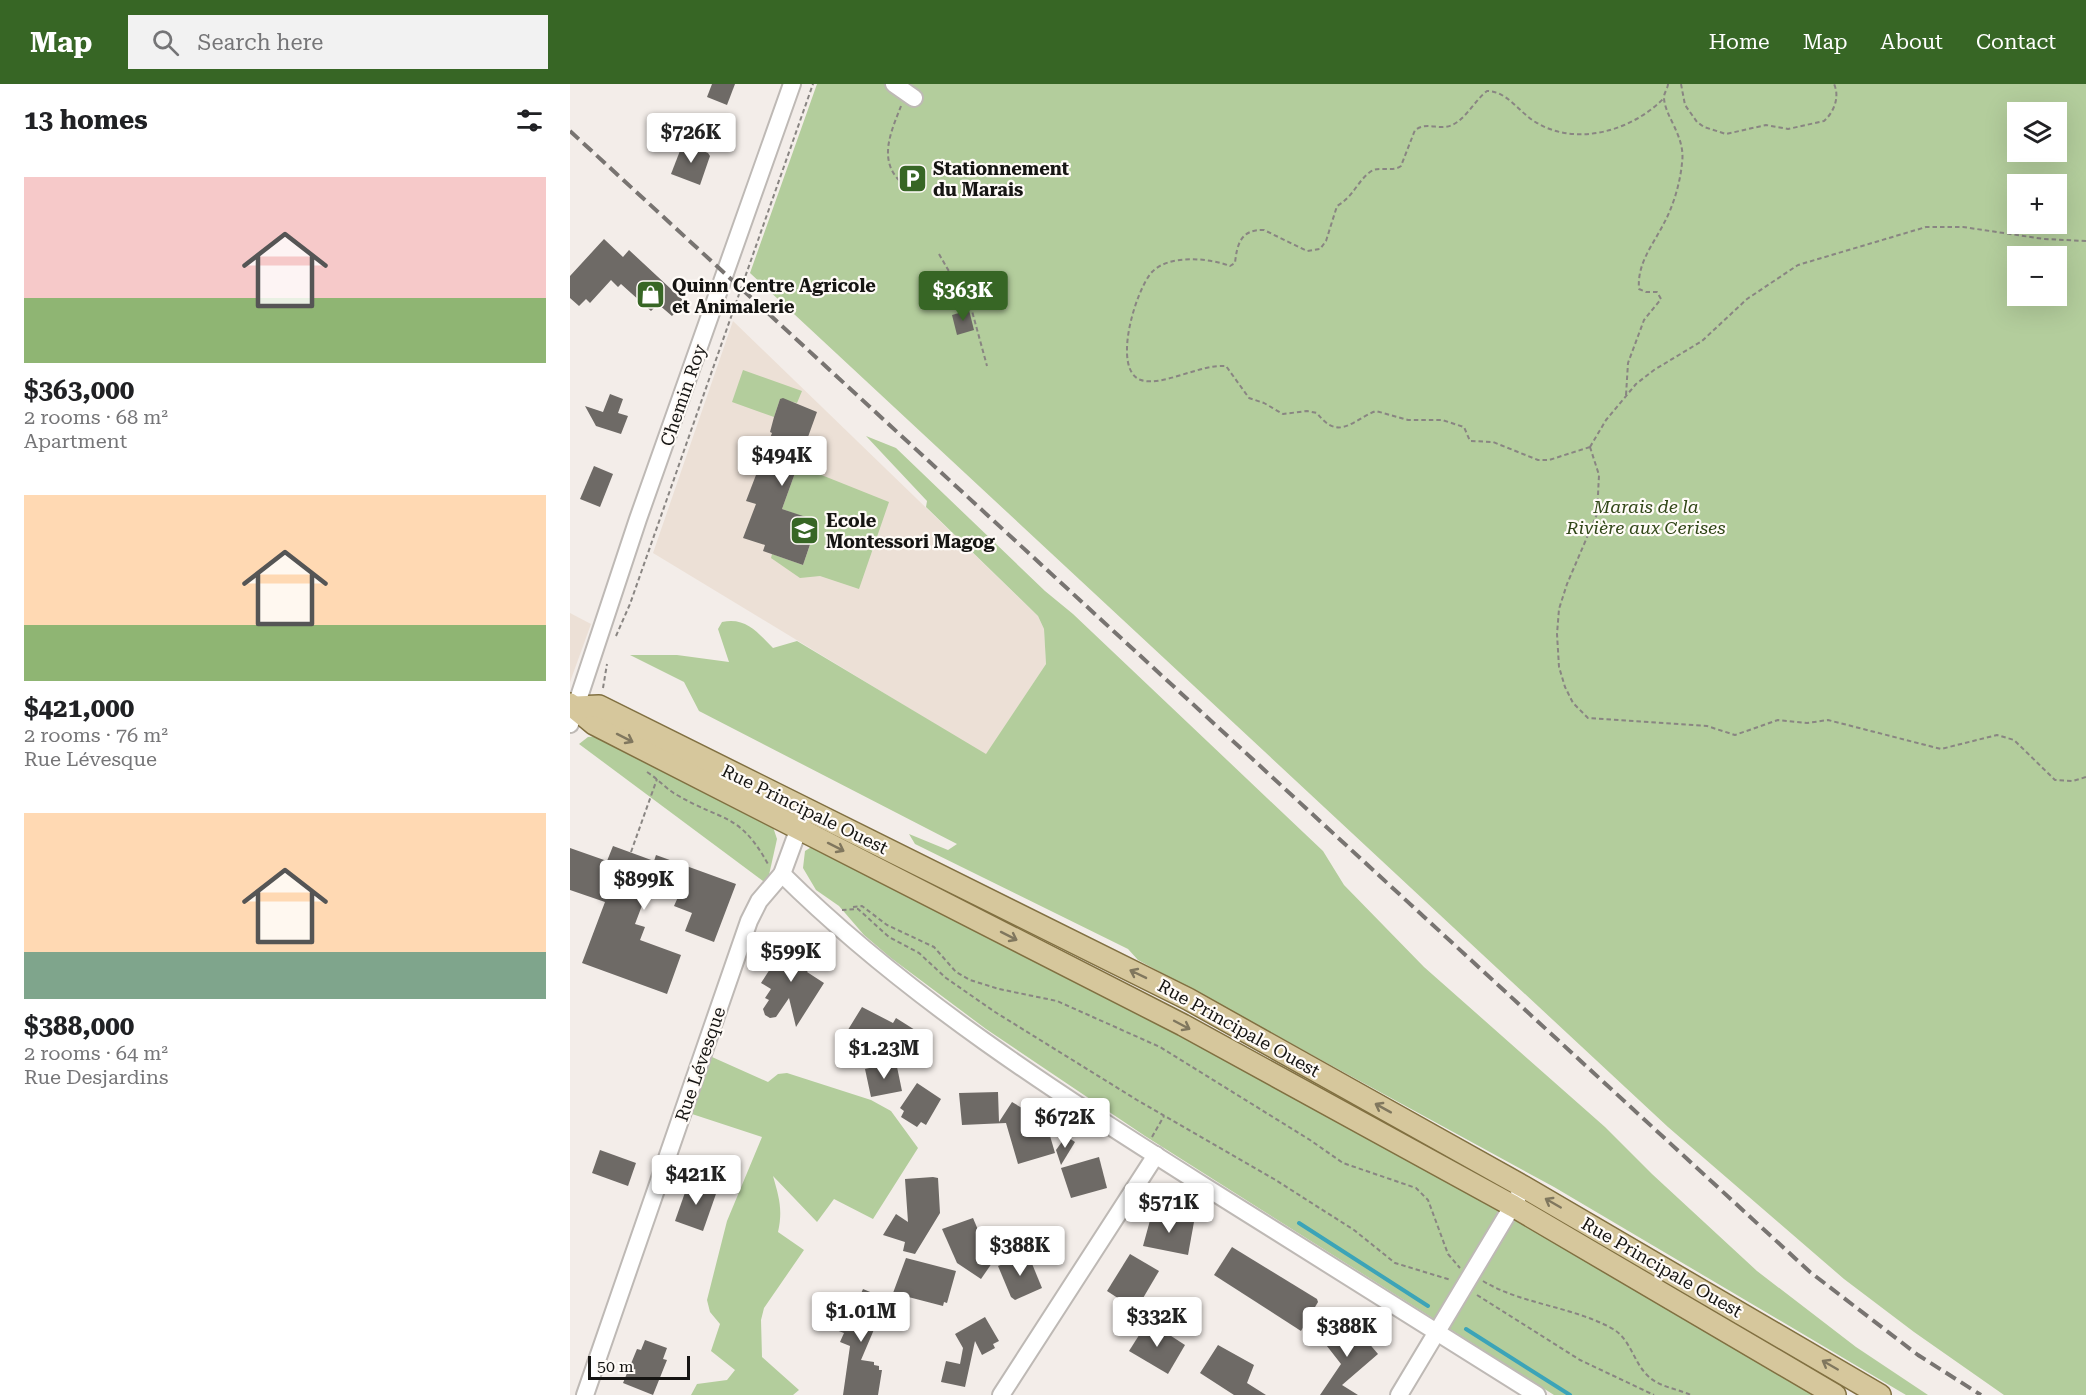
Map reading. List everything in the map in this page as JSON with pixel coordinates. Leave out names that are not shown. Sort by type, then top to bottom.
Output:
[{"type":"main road","name":"Rue Principale Ouest","points":[[572,712],[599,706],[1512,1206],[1834,1395]]},
{"type":"main road","name":"Rue Principale Ouest","points":[[572,712],[1188,999],[1524,1186],[1880,1395]]},
{"type":"street","name":"Chemin Roy","points":[[572,712],[792,84]]},
{"type":"street","name":"Rue Lévesque","points":[[585,1395],[749,921],[759,901],[782,874],[802,818]]},
{"type":"street","points":[[782,874],[873,954],[957,1020],[1062,1094],[1537,1395]]},
{"type":"street","points":[[1001,1395],[1156,1155]]},
{"type":"street","points":[[1398,1395],[1438,1333],[1524,1186]]},
{"type":"path","points":[[613,644],[630,604],[813,84]]},
{"type":"path","points":[[1668,84],[1664,98],[1646,116],[1584,135],[1548,128],[1535,122],[1497,92],[1488,92],[1453,125],[1444,127],[1426,124],[1415,130],[1401,166],[1389,171],[1378,169],[1371,172],[1350,198],[1337,206],[1326,241],[1320,249],[1307,251],[1264,230],[1256,230],[1242,236],[1236,245],[1235,263],[1230,266],[1218,261],[1169,261],[1152,272],[1143,288],[1126,347],[1127,366],[1133,376],[1143,381],[1187,373],[1211,365],[1226,366],[1249,398],[1274,408],[1282,414],[1307,411],[1317,413],[1324,423],[1338,429],[1351,425],[1376,411],[1408,420],[1453,422],[1464,427],[1470,441],[1493,442],[1538,460],[1549,460],[1590,447],[1606,420],[1626,395],[1654,370],[1702,341],[1747,299],[1784,272],[1809,261],[1926,227],[1963,227],[2044,239],[2086,241]]},
{"type":"path","points":[[1681,84],[1689,114],[1704,127],[1726,134],[1766,125],[1788,129],[1824,121],[1835,105],[1834,84]]},
{"type":"path","points":[[902,183],[891,171],[887,152],[904,91]]},
{"type":"path","points":[[1626,395],[1628,363],[1644,320],[1661,299],[1657,292],[1646,292],[1639,288],[1638,276],[1648,250],[1664,224],[1680,181],[1683,160],[1681,140],[1664,98]]},
{"type":"path","points":[[939,254],[972,310],[987,366]]},
{"type":"path","points":[[1590,447],[1599,475],[1598,506],[1559,609],[1558,645],[1564,687],[1573,703],[1588,718],[1707,726],[1738,735],[1778,720],[1807,723],[1828,720],[1846,722],[1941,749],[1997,735],[2014,740],[2055,780],[2073,781],[2086,777]]},
{"type":"path","points":[[599,706],[609,658]]},
{"type":"path","points":[[641,768],[680,797],[724,816],[745,830],[756,842],[772,870],[782,874]]},
{"type":"path","points":[[631,852],[657,779]]},
{"type":"path","points":[[839,910],[862,906],[886,925],[934,947],[956,972],[970,980],[992,988],[1057,1001],[1160,1047],[1343,1163],[1416,1188],[1431,1207],[1450,1259],[1468,1281],[1571,1355],[1654,1395]]},
{"type":"path","points":[[854,907],[889,937],[919,953],[946,978],[995,1012],[1345,1224],[1395,1263],[1468,1281],[1565,1310],[1611,1328],[1623,1337],[1640,1367],[1652,1380],[1691,1395]]},
{"type":"path","points":[[1156,1155],[1149,1141],[1164,1116]]},
{"type":"shaded area","name":"Ecole Montessori Magog","points":[[733,321],[1038,616],[1044,629],[1046,664],[986,755],[653,553]]},
{"type":"shaded area","points":[[570,613],[591,624],[570,682]]},
{"type":"green space","name":"Marais de la Rivière aux Cerises","points":[[817,84],[2086,84],[2086,1395],[2004,1395],[1914,1332],[1844,1279],[1668,1127],[750,273]]},
{"type":"green space","points":[[743,370],[802,391],[797,403],[780,399],[774,417],[732,402]]},
{"type":"green space","points":[[866,436],[896,448],[1323,851],[1344,885],[1424,967],[1605,1127],[1757,1271],[1856,1347],[1928,1395],[1906,1395],[1554,1187],[1138,960],[1128,949],[915,844],[909,834],[948,850],[957,844],[699,711],[684,682],[630,655],[677,655],[729,662],[718,629],[722,622],[738,622],[750,627],[773,648],[797,641],[986,754],[1046,664],[1044,629],[1038,616],[926,507],[927,501]]},
{"type":"green space","points":[[804,448],[810,450],[804,468],[889,502],[859,589],[820,576],[800,578],[771,558],[772,554],[803,565],[818,522],[782,509]]},
{"type":"green space","points":[[598,736],[772,824],[777,839],[767,884],[579,744],[588,737]]},
{"type":"green space","points":[[813,846],[1130,1005],[1481,1197],[1816,1395],[1554,1395],[1145,1136],[986,1029],[891,958],[864,935],[839,906],[816,890],[803,868],[805,851]]},
{"type":"green space","points":[[712,1057],[768,1082],[778,1074],[787,1073],[871,1100],[891,1111],[918,1148],[873,1219],[834,1199],[817,1222],[773,1176],[780,1204],[778,1232],[804,1250],[764,1308],[761,1320],[762,1357],[799,1390],[793,1395],[691,1395],[697,1384],[727,1380],[735,1370],[711,1351],[720,1324],[710,1312],[707,1300],[727,1221],[762,1137],[692,1114]]},
{"type":"building","points":[[712,84],[735,84],[727,105],[707,97]]},
{"type":"building","points":[[683,143],[708,153],[710,156],[700,185],[671,174]]},
{"type":"building","points":[[604,239],[623,257],[629,250],[685,302],[672,316],[658,304],[651,311],[621,284],[618,287],[611,280],[590,303],[586,299],[579,306],[570,298],[570,276]]},
{"type":"building","points":[[969,310],[974,330],[957,335],[952,315]]},
{"type":"building","points":[[610,394],[623,399],[618,413],[628,416],[621,434],[596,426],[585,406],[603,412]]},
{"type":"building","name":"Ecole Montessori Magog","points":[[783,398],[817,412],[782,509],[818,521],[803,565],[763,551],[765,545],[743,538],[756,504],[746,501],[772,433],[770,432],[780,399]]},
{"type":"building","points":[[594,466],[613,474],[600,507],[580,499]]},
{"type":"building","points":[[613,846],[654,861],[656,855],[736,884],[714,942],[685,931],[692,913],[674,906],[678,897],[649,887],[635,924],[645,927],[640,940],[681,955],[667,994],[582,963],[605,902],[570,890],[570,848],[607,861]]},
{"type":"building","points":[[776,944],[788,950],[802,947],[812,954],[814,962],[807,972],[824,983],[796,1027],[789,998],[776,1017],[770,1018],[765,1015],[763,1009],[769,1000],[765,998],[771,989],[761,983],[779,955]]},
{"type":"building","points":[[862,1007],[893,1023],[896,1018],[923,1035],[907,1060],[877,1041],[861,1064],[847,1055],[858,1040],[846,1033]]},
{"type":"building","points":[[896,1062],[902,1091],[871,1097],[865,1069]]},
{"type":"building","points":[[917,1083],[941,1099],[926,1125],[921,1122],[917,1127],[901,1117],[904,1111],[900,1108]]},
{"type":"building","points":[[998,1092],[999,1122],[1012,1102],[1032,1114],[1022,1129],[1046,1122],[1055,1153],[1018,1164],[1006,1123],[962,1125],[959,1093]]},
{"type":"building","points":[[1066,1136],[1075,1142],[1061,1165],[1056,1150]]},
{"type":"building","points":[[600,1150],[636,1163],[628,1186],[592,1173]]},
{"type":"building","points":[[1099,1157],[1107,1188],[1071,1198],[1061,1168]]},
{"type":"building","points":[[938,1178],[940,1213],[915,1254],[903,1251],[905,1242],[883,1235],[896,1214],[908,1222],[905,1179]]},
{"type":"building","points":[[689,1181],[717,1191],[703,1231],[675,1221]]},
{"type":"building","points":[[1156,1212],[1194,1222],[1188,1255],[1143,1246],[1152,1213]]},
{"type":"building","points":[[973,1218],[992,1263],[981,1279],[957,1263],[942,1229]]},
{"type":"building","points":[[1232,1247],[1317,1299],[1318,1302],[1301,1331],[1214,1275]]},
{"type":"building","points":[[1028,1254],[1042,1288],[1015,1300],[1011,1297],[998,1266]]},
{"type":"building","points":[[1130,1254],[1159,1271],[1136,1310],[1107,1291]]},
{"type":"building","points":[[906,1258],[956,1271],[947,1303],[944,1302],[943,1306],[893,1293]]},
{"type":"building","points":[[863,1289],[887,1299],[861,1360],[874,1362],[874,1365],[879,1366],[879,1370],[882,1370],[878,1395],[843,1395],[850,1346],[840,1342],[844,1333],[836,1330],[852,1295],[859,1298]]},
{"type":"building","points":[[985,1317],[999,1341],[993,1344],[995,1348],[982,1355],[975,1341],[965,1387],[941,1382],[946,1361],[960,1364],[963,1348],[955,1334]]},
{"type":"building","points":[[1148,1321],[1185,1345],[1168,1374],[1129,1351]]},
{"type":"building","points":[[1350,1321],[1378,1354],[1342,1385],[1358,1395],[1320,1395],[1341,1364],[1323,1341]]},
{"type":"building","points":[[645,1340],[667,1348],[663,1359],[667,1360],[653,1395],[623,1383],[637,1349],[641,1350]]},
{"type":"building","points":[[1218,1345],[1254,1365],[1247,1383],[1266,1395],[1234,1395],[1200,1373]]},
{"type":"waterway","points":[[1299,1223],[1428,1306]]},
{"type":"waterway","points":[[1466,1329],[1570,1395]]},
{"type":"railway","points":[[570,131],[1810,1272],[1918,1355],[1981,1395]]},
{"type":"place","name":"Stationnement du Marais","points":[[912,178]]},
{"type":"place","name":"Quinn Centre Agricole et Animalerie","points":[[651,295]]},
{"type":"place","name":"Ecole Montessori Magog","points":[[805,530]]}]
